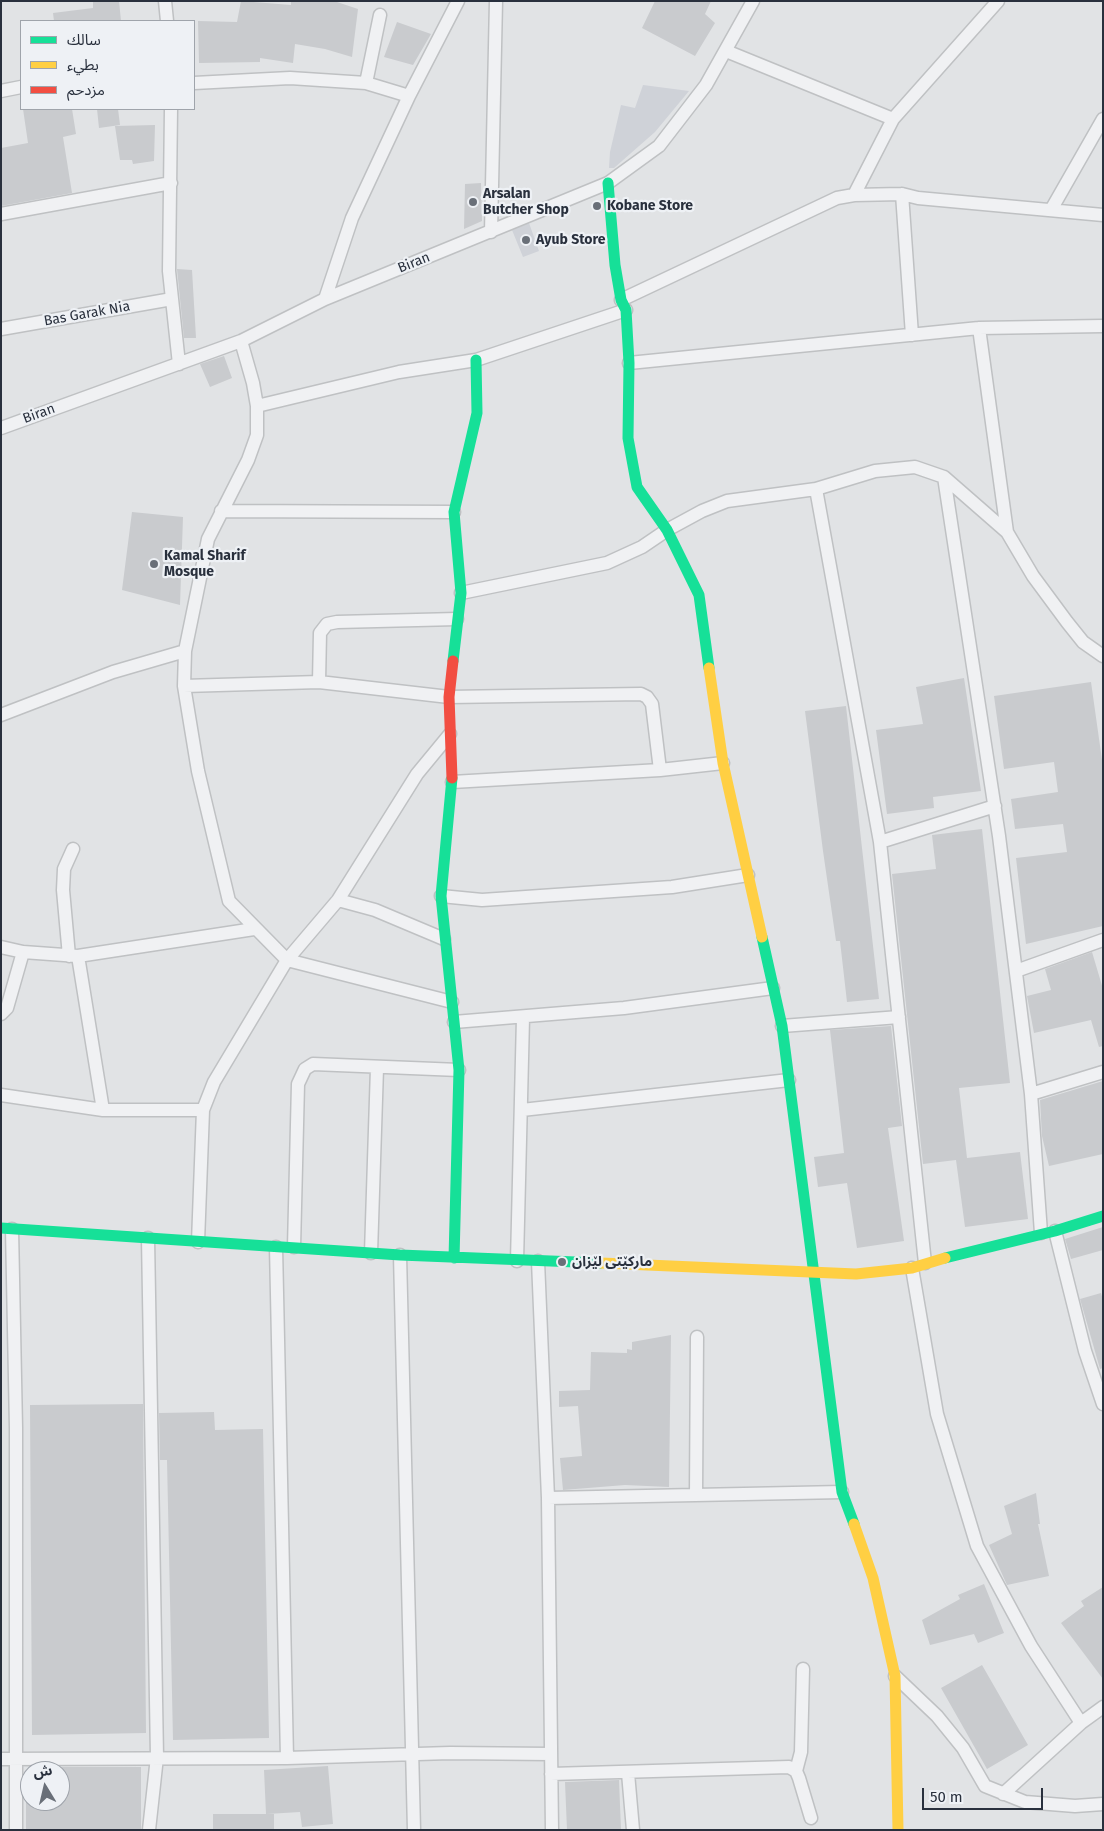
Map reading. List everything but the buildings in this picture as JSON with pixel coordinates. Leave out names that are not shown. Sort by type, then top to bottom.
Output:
[{"type":"street","points":[[165,1],[167,20]]},
{"type":"street","points":[[325,298],[352,218],[409,96],[458,1]]},
{"type":"street","points":[[491,232],[496,1]]},
{"type":"street","name":"Biran","points":[[1,428],[241,341],[325,298],[608,183],[659,146],[706,85],[753,1]]},
{"type":"street","points":[[854,195],[893,119],[998,1]]},
{"type":"street","points":[[366,83],[380,15]]},
{"type":"street","points":[[726,51],[893,119]]},
{"type":"street","points":[[195,83],[290,78],[366,83],[409,96]]},
{"type":"street","points":[[1,91],[20,87]]},
{"type":"street","points":[[171,110],[169,271],[179,364]]},
{"type":"street","points":[[1051,210],[1103,119]]},
{"type":"street","points":[[1,214],[170,183]]},
{"type":"street","points":[[608,183],[629,363],[628,438],[637,488],[667,530],[700,595],[723,763],[782,1026],[842,1492],[872,1578],[895,1676],[898,1830]]},
{"type":"street","points":[[902,194],[912,335]]},
{"type":"street","points":[[257,406],[399,372],[476,360],[623,305],[837,198],[854,195],[902,194],[918,198],[1103,215]]},
{"type":"street","name":"Bas Garak Nia","points":[[1,329],[172,299]]},
{"type":"street","points":[[629,363],[980,328],[1103,326]]},
{"type":"street","points":[[980,328],[1007,532]]},
{"type":"street","points":[[241,341],[253,383],[257,406],[257,435],[248,460],[208,539],[184,651],[184,686],[200,779],[229,902],[287,960],[452,1002]]},
{"type":"street","points":[[454,1258],[459,1070],[441,896],[452,782],[449,697],[461,593],[454,512],[477,414],[476,360]]},
{"type":"street","points":[[461,593],[607,563],[642,547],[667,530],[702,511],[727,501],[816,489],[875,472],[914,467],[944,478],[1007,532],[1033,576],[1067,622],[1083,642],[1102,654]]},
{"type":"street","points":[[944,478],[995,806],[1031,1094],[1041,1233]]},
{"type":"street","points":[[816,489],[880,842],[925,1263]]},
{"type":"street","points":[[222,510],[454,512]]},
{"type":"street","points":[[319,682],[320,633],[327,624],[338,622],[457,619]]},
{"type":"street","points":[[1,715],[113,672],[184,651]]},
{"type":"street","points":[[184,686],[319,682],[449,697],[641,694],[647,697],[652,704],[660,770]]},
{"type":"street","points":[[198,1242],[203,1110],[214,1082],[287,960],[338,900],[417,774],[450,734]]},
{"type":"street","points":[[452,782],[660,770],[723,763]]},
{"type":"street","points":[[880,842],[995,806]]},
{"type":"street","points":[[73,849],[64,868],[63,890],[73,956],[103,1110]]},
{"type":"street","points":[[441,896],[482,900],[653,888],[748,874]]},
{"type":"street","points":[[338,900],[375,910],[444,939]]},
{"type":"street","points":[[1,947],[23,952],[73,956],[254,928]]},
{"type":"street","points":[[1016,971],[1103,940]]},
{"type":"street","points":[[1,1014],[7,1008],[23,952]]},
{"type":"street","points":[[454,1022],[523,1018],[624,1008],[773,988]]},
{"type":"street","points":[[782,1026],[899,1017]]},
{"type":"street","points":[[517,1261],[523,1018]]},
{"type":"street","points":[[294,1247],[298,1084],[305,1070],[313,1064],[459,1070]]},
{"type":"street","points":[[371,1254],[377,1068]]},
{"type":"street","points":[[1031,1094],[1103,1072]]},
{"type":"street","points":[[522,1110],[789,1080]]},
{"type":"street","points":[[1,1095],[103,1110],[203,1110]]},
{"type":"street","points":[[16,1830],[16,1428],[7,1229],[294,1247],[400,1256],[856,1274],[912,1268],[925,1263],[1055,1231],[1103,1216]]},
{"type":"street","points":[[1055,1231],[1085,1351],[1103,1404]]},
{"type":"street","points":[[148,1238],[158,1757],[150,1830]]},
{"type":"street","points":[[276,1247],[287,1758]]},
{"type":"street","points":[[400,1256],[414,1830]]},
{"type":"street","points":[[538,1261],[548,1498],[552,1830]]},
{"type":"street","points":[[912,1268],[938,1414],[976,1546],[1031,1646],[1081,1723]]},
{"type":"street","points":[[696,1495],[697,1337]]},
{"type":"street","points":[[548,1498],[842,1492]]},
{"type":"street","points":[[803,1669],[801,1752],[796,1771],[811,1818]]},
{"type":"street","points":[[895,1676],[937,1716],[963,1748],[985,1786],[1025,1802],[1075,1806],[1103,1804]]},
{"type":"street","points":[[1003,1794],[1081,1723],[1103,1707]]},
{"type":"street","points":[[1,1759],[287,1758],[411,1754],[550,1754]]},
{"type":"street","points":[[551,1774],[788,1767],[796,1771]]},
{"type":"street","points":[[628,1773],[633,1830]]},
{"type":"shaded area","points":[[643,85],[689,91],[655,132],[614,168],[609,168],[610,152],[621,105],[635,108]]},
{"type":"shaded area","name":"Ayub Store","points":[[529,223],[539,251],[523,257],[512,230]]},
{"type":"traffic: fast","points":[[608,183],[615,265],[621,300],[626,310],[629,363],[628,438],[637,487],[667,530],[699,595],[709,668]]},
{"type":"traffic: fast","points":[[453,661],[461,593],[454,512],[477,413],[476,360]]},
{"type":"traffic: fast","points":[[452,778],[441,896],[459,1070],[454,1258]]},
{"type":"traffic: fast","points":[[762,937],[782,1026],[842,1492],[854,1524]]},
{"type":"traffic: fast","points":[[945,1258],[1055,1231],[1103,1216]]},
{"type":"traffic: fast","points":[[1,1228],[400,1255],[601,1263]]},
{"type":"traffic: slow","points":[[709,668],[723,763],[762,937]]},
{"type":"traffic: slow","points":[[601,1263],[856,1274],[912,1268],[945,1258]]},
{"type":"traffic: slow","points":[[854,1524],[873,1578],[895,1676],[898,1830]]},
{"type":"traffic: jam","points":[[452,778],[449,697],[453,661]]},
{"type":"place","name":"Arsalan Butcher Shop","points":[[473,202]]},
{"type":"place","name":"Kobane Store","points":[[597,206]]},
{"type":"place","name":"Ayub Store","points":[[526,240]]},
{"type":"place","name":"Kamal Sharif Mosque","points":[[154,564]]},
{"type":"place","name":"مارکێتی لێزان","points":[[562,1262]]}]
